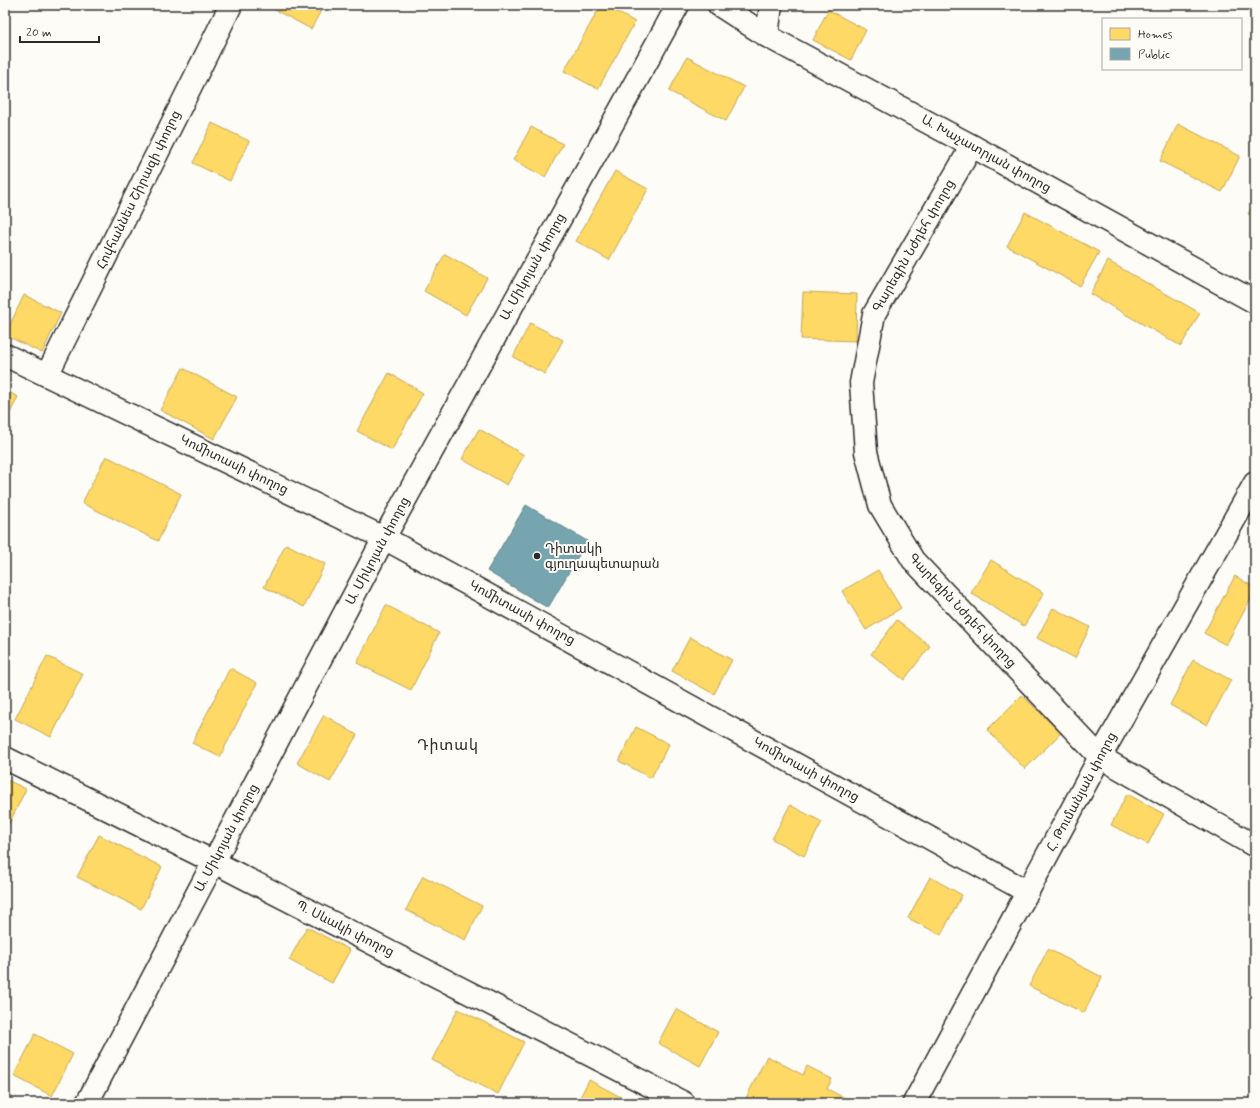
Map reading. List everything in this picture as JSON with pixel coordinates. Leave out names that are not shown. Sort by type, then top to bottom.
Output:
[{"type":"street","name":"Հովհաննես Շիրազի փողոց","points":[[47,376],[231,5]]},
{"type":"street","name":"Ա. Միկոյան փողոց","points":[[88,1103],[384,538],[678,5]]},
{"type":"street","name":"Ա. Խաչատրյան փողոց","points":[[719,5],[767,36],[972,146],[1255,302]]},
{"type":"street","points":[[767,36],[771,5]]},
{"type":"street","name":"Գարեգին Նժդեհ փողոց","points":[[972,146],[874,314],[861,384],[866,452],[880,505],[913,560],[1100,757],[1255,846]]},
{"type":"street","name":"Կոմիտասի փողոց","points":[[5,355],[384,538],[1028,892]]},
{"type":"street","name":"Հ. Թումանյան փողոց","points":[[914,1103],[1100,757],[1255,483]]},
{"type":"street","name":"Պ. Սևակի փողոց","points":[[5,758],[214,862],[684,1103]]},
{"type":"building: Homes","points":[[266,5],[324,5],[311,29]]},
{"type":"building: Homes","points":[[601,5],[604,5],[635,22],[598,89],[564,71]]},
{"type":"building: Homes","points":[[828,10],[866,30],[851,60],[813,40]]},
{"type":"building: Homes","points":[[687,57],[744,87],[726,121],[669,91]]},
{"type":"building: Homes","points":[[212,123],[249,141],[230,181],[193,163]]},
{"type":"building: Homes","points":[[1178,124],[1240,156],[1222,192],[1160,161]]},
{"type":"building: Homes","points":[[531,127],[563,144],[545,177],[513,160]]},
{"type":"building: Homes","points":[[615,171],[648,189],[609,260],[576,241]]},
{"type":"building: Homes","points":[[1255,201],[1255,217],[1248,214]]},
{"type":"building: Homes","points":[[1025,212],[1099,252],[1080,286],[1007,246]]},
{"type":"building: Homes","points":[[445,254],[487,278],[466,315],[424,291]]},
{"type":"building: Homes","points":[[1108,261],[1200,313],[1181,346],[1090,294]]},
{"type":"building: Homes","points":[[803,292],[857,294],[856,341],[801,339]]},
{"type":"building: Homes","points":[[24,295],[61,313],[42,353],[5,335]]},
{"type":"building: Homes","points":[[530,323],[563,340],[545,374],[513,357]]},
{"type":"building: Homes","points":[[183,368],[237,397],[214,439],[160,410]]},
{"type":"building: Homes","points":[[389,373],[423,393],[392,450],[357,431]]},
{"type":"building: Homes","points":[[5,390],[18,397],[5,423]]},
{"type":"building: Homes","points":[[479,429],[524,455],[507,485],[462,459]]},
{"type":"building: Homes","points":[[106,456],[181,494],[158,541],[82,503]]},
{"type":"building: Homes","points":[[286,544],[325,564],[304,607],[264,587]]},
{"type":"building: Homes","points":[[991,560],[1044,593],[1024,626],[971,593]]},
{"type":"building: Homes","points":[[878,570],[901,608],[866,630],[842,591]]},
{"type":"building: Homes","points":[[1235,576],[1255,588],[1255,591],[1226,645],[1204,633]]},
{"type":"building: Homes","points":[[386,605],[439,633],[411,690],[357,663]]},
{"type":"building: Homes","points":[[1053,608],[1090,627],[1075,658],[1037,638]]},
{"type":"building: Homes","points":[[897,620],[930,646],[904,680],[871,654]]},
{"type":"building: Homes","points":[[690,637],[732,660],[714,694],[672,671]]},
{"type":"building: Homes","points":[[47,656],[83,674],[51,737],[15,719]]},
{"type":"building: Homes","points":[[1193,660],[1231,680],[1207,725],[1170,705]]},
{"type":"building: Homes","points":[[230,668],[257,683],[220,757],[192,743]]},
{"type":"building: Homes","points":[[1022,695],[1061,733],[1025,769],[987,730]]},
{"type":"building: Homes","points":[[324,715],[357,735],[330,782],[297,763]]},
{"type":"building: Homes","points":[[636,727],[669,744],[651,778],[619,761]]},
{"type":"building: Homes","points":[[5,779],[26,789],[6,830],[5,829]]},
{"type":"building: Homes","points":[[1127,794],[1164,814],[1148,844],[1111,825]]},
{"type":"building: Homes","points":[[790,805],[822,822],[804,856],[772,839]]},
{"type":"building: Homes","points":[[99,835],[162,867],[141,909],[77,877]]},
{"type":"building: Homes","points":[[423,876],[482,906],[465,940],[406,910]]},
{"type":"building: Homes","points":[[930,877],[962,895],[941,935],[908,918]]},
{"type":"building: Homes","points":[[307,927],[350,950],[332,983],[289,960]]},
{"type":"building: Homes","points":[[1048,949],[1102,977],[1084,1013],[1029,986]]},
{"type":"building: Homes","points":[[458,1009],[524,1042],[498,1094],[432,1060]]},
{"type":"building: Homes","points":[[676,1009],[718,1032],[700,1066],[658,1043]]},
{"type":"building: Homes","points":[[35,1034],[73,1054],[52,1096],[14,1076]]},
{"type":"building: Homes","points":[[767,1056],[803,1075],[807,1066],[832,1079],[827,1089],[855,1103],[751,1103],[745,1100]]},
{"type":"building: Homes","points":[[589,1080],[632,1103],[577,1103]]},
{"type":"building: Public","points":[[526,505],[587,541],[548,608],[487,571]]},
{"type":"place","name":"Դիտակի գյուղապետարան","points":[[537,556]]},
{"type":"district","name":"Դիտակ","points":[[448,746]]}]
